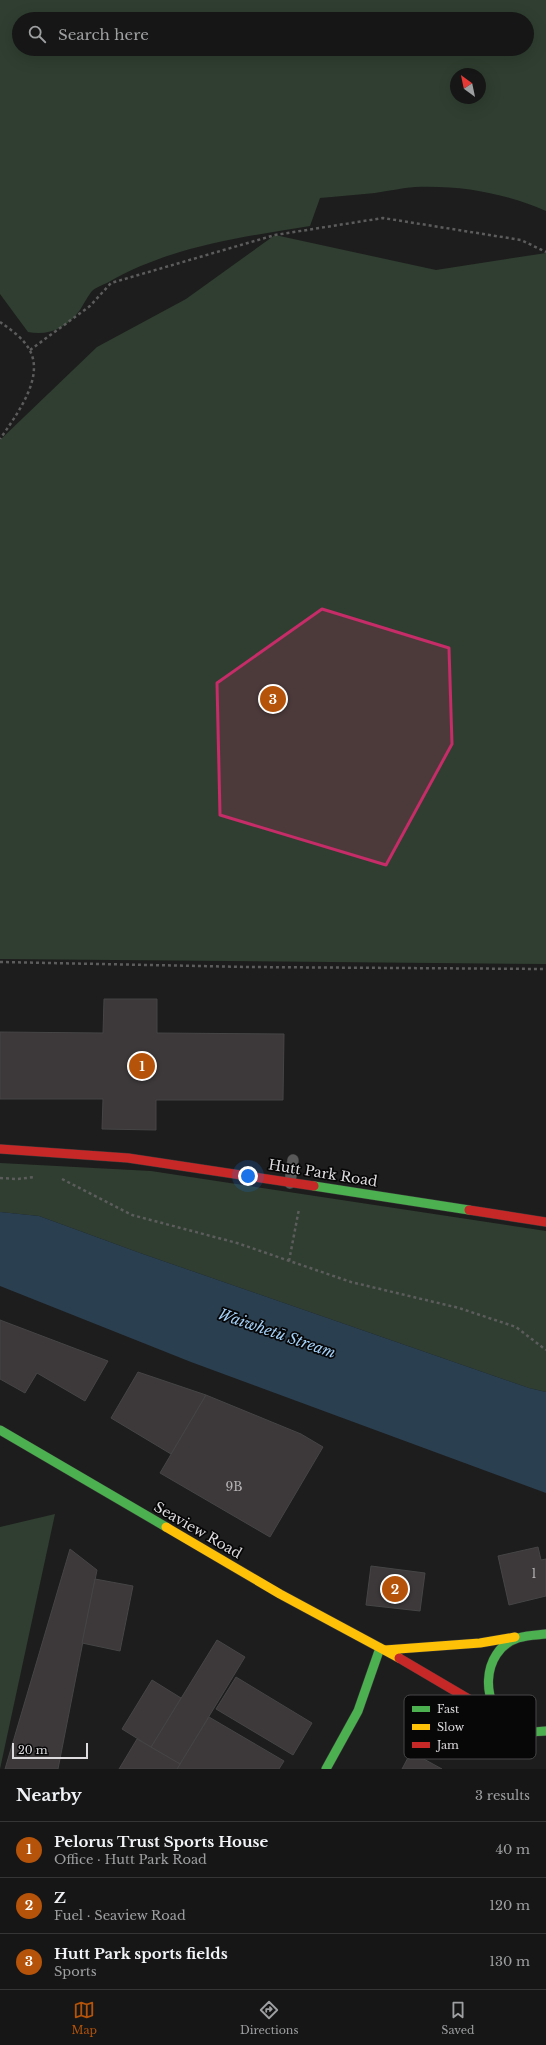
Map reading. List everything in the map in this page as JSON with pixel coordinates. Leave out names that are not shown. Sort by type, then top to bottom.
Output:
[{"type":"main road","name":"Hutt Park Road","points":[[0,1149],[128,1158],[546,1222]]},
{"type":"main road","name":"Seaview Road","points":[[0,1430],[280,1594],[383,1649],[462,1695]]},
{"type":"main road","points":[[326,1769],[358,1711],[383,1649],[480,1643],[519,1637],[546,1629]]},
{"type":"main road","points":[[532,1634],[546,1634]]},
{"type":"main road","points":[[489,1695],[487,1680],[490,1666],[497,1653],[519,1637]]},
{"type":"main road","points":[[536,1732],[546,1731]]},
{"type":"main road","points":[[536,1736],[546,1742]]},
{"type":"lane","points":[[290,1183],[293,1160]]},
{"type":"path","points":[[30,350],[90,306],[111,283],[275,235],[383,218],[521,240],[546,252]]},
{"type":"path","points":[[0,322],[15,333],[30,350],[34,366],[32,382],[17,416],[0,439]]},
{"type":"path","points":[[0,962],[249,967],[546,969]]},
{"type":"path","points":[[56,1176],[132,1215],[237,1243],[351,1282],[459,1308],[516,1327],[546,1350]]},
{"type":"path","points":[[0,1178],[17,1179],[36,1177]]},
{"type":"path","points":[[289,1262],[303,1185]]},
{"type":"highlighted area","points":[[322,609],[449,648],[452,744],[386,865],[220,815],[217,683]]},
{"type":"green space","points":[[0,0],[546,0],[546,211],[514,199],[498,195],[449,187],[415,187],[375,193],[320,198],[310,226],[232,239],[155,260],[93,290],[75,316],[63,326],[50,332],[28,332],[0,294]]},
{"type":"green space","points":[[275,235],[436,270],[546,253],[546,964],[0,959],[0,440],[97,347],[186,299]]},
{"type":"green space","points":[[0,1163],[151,1171],[546,1231],[546,1392],[529,1388],[140,1253],[39,1216],[0,1212]]},
{"type":"green space","points":[[55,1514],[0,1769],[0,1527]]},
{"type":"water","name":"Waiwhetū Stream","points":[[0,1212],[39,1216],[140,1253],[529,1388],[546,1392],[546,1493],[191,1362],[0,1286]]},
{"type":"building","points":[[104,999],[157,999],[157,1033],[284,1034],[283,1100],[156,1100],[156,1130],[102,1129],[103,1099],[0,1099],[0,1032],[103,1033]]},
{"type":"building","points":[[0,1320],[108,1361],[85,1401],[37,1373],[25,1393],[0,1379]]},
{"type":"building","points":[[138,1372],[206,1395],[171,1454],[111,1418]]},
{"type":"building","points":[[206,1395],[301,1434],[323,1447],[270,1537],[160,1473]]},
{"type":"building","points":[[538,1547],[541,1560],[546,1559],[546,1596],[509,1605],[498,1556]]},
{"type":"building","points":[[70,1549],[97,1570],[58,1769],[5,1769]]},
{"type":"building","points":[[371,1566],[425,1573],[420,1611],[366,1605]]},
{"type":"building","points":[[95,1579],[133,1586],[120,1651],[82,1643]]},
{"type":"building","points":[[217,1640],[245,1657],[180,1764],[151,1747]]},
{"type":"building","points":[[236,1677],[312,1723],[293,1755],[216,1709]]},
{"type":"building","points":[[152,1680],[181,1698],[151,1747],[122,1729]]},
{"type":"building","points":[[209,1717],[284,1761],[279,1769],[177,1769]]},
{"type":"building","points":[[137,1739],[180,1764],[177,1769],[119,1769]]},
{"type":"building","points":[[407,1759],[424,1759],[442,1769],[402,1769]]},
{"type":"traffic: fast","points":[[314,1186],[469,1210]]},
{"type":"traffic: fast","points":[[0,1430],[166,1527]]},
{"type":"traffic: fast","points":[[490,1695],[488,1680],[496,1654],[505,1645],[518,1638],[546,1634]]},
{"type":"traffic: fast","points":[[326,1769],[358,1711],[380,1648]]},
{"type":"traffic: fast","points":[[536,1732],[546,1731]]},
{"type":"traffic: slow","points":[[166,1527],[280,1594],[399,1658]]},
{"type":"traffic: slow","points":[[385,1650],[480,1643],[515,1637]]},
{"type":"traffic: jam","points":[[0,1149],[128,1158],[314,1186]]},
{"type":"traffic: jam","points":[[469,1210],[546,1222]]},
{"type":"traffic: jam","points":[[399,1658],[462,1695]]},
{"type":"place","name":"Hutt Park sports fields","points":[[273,699]]},
{"type":"place","name":"Pelorus Trust Sports House","points":[[142,1066]]},
{"type":"place","name":"Z","points":[[395,1589]]}]
